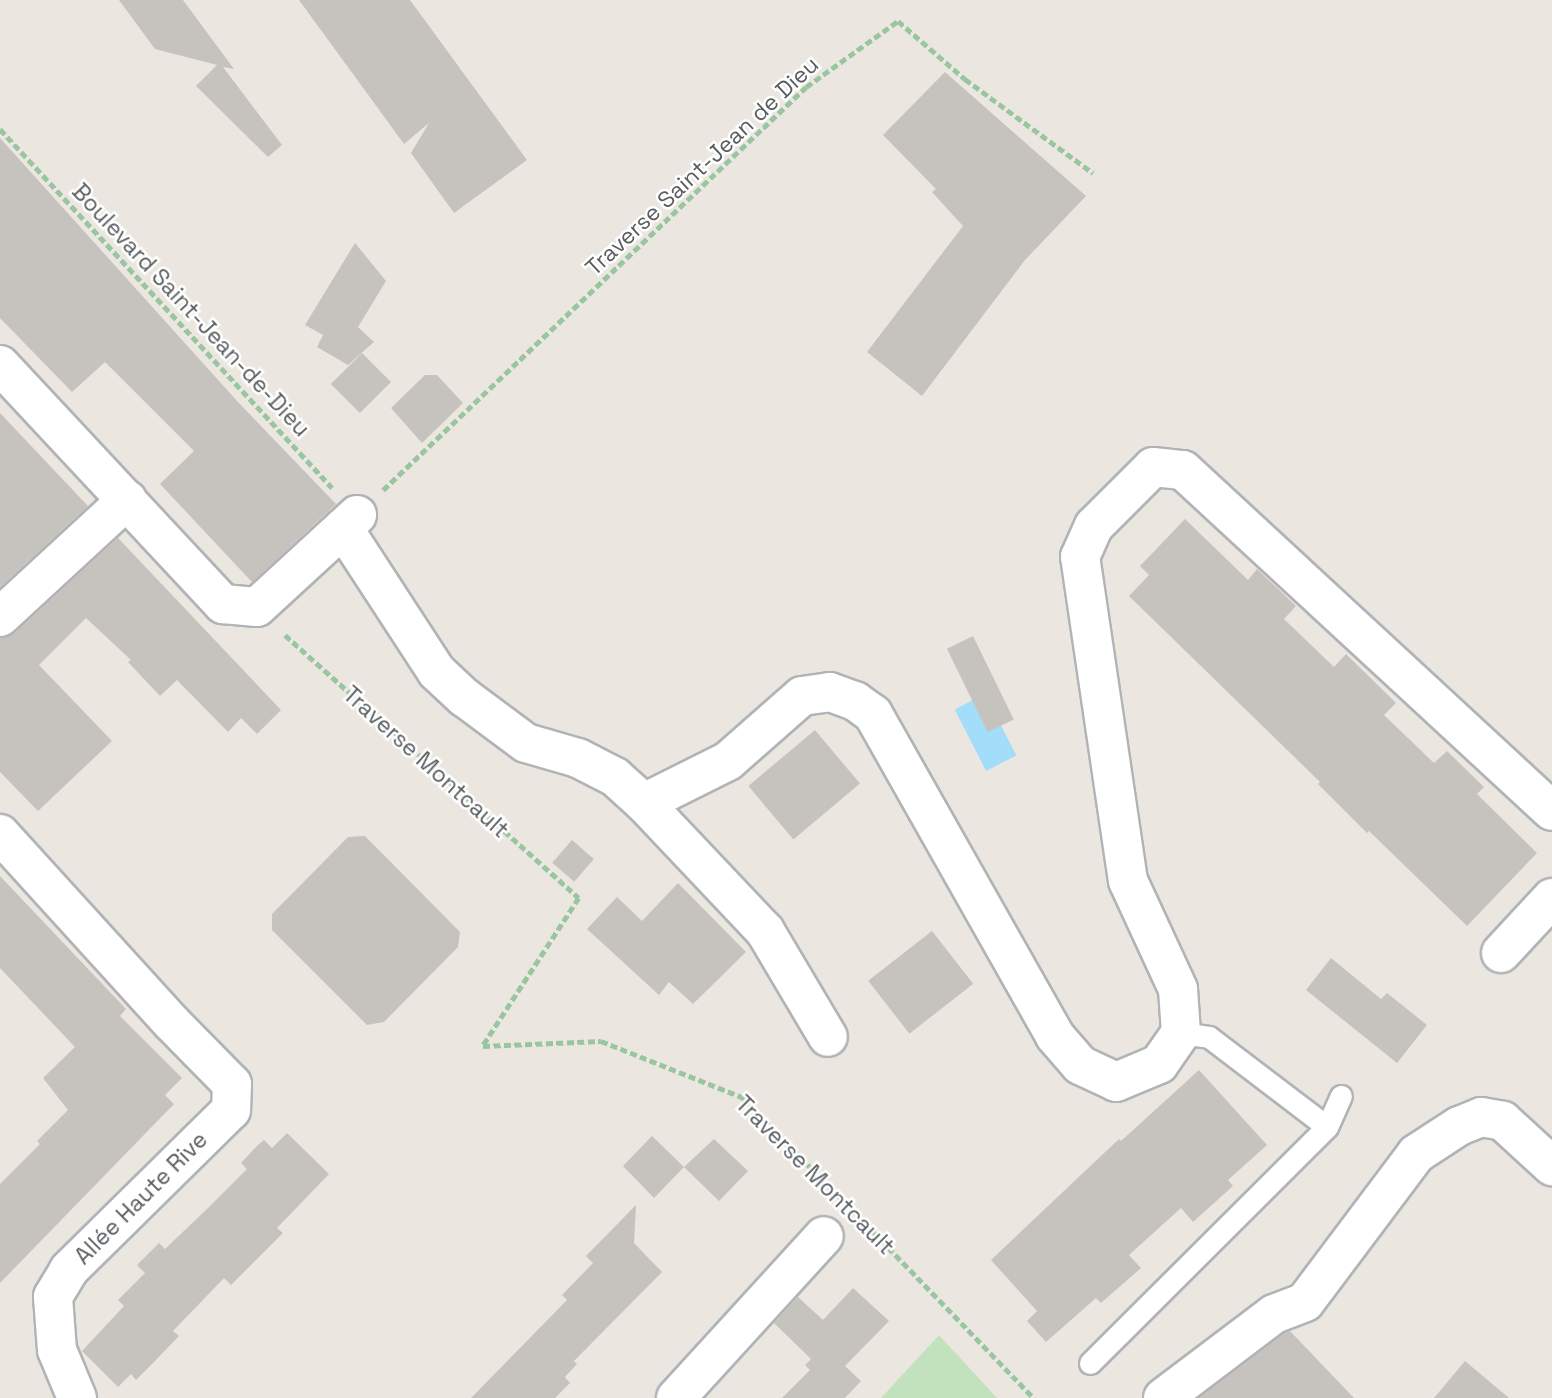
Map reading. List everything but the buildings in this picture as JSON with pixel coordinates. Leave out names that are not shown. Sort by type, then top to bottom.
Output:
[{"type":"street","points":[[0,365],[223,604],[257,607],[350,521],[437,672],[464,697],[526,743],[578,758],[615,777],[644,803],[765,931],[828,1037]]},
{"type":"street","points":[[644,803],[728,761],[802,696],[830,692],[855,701],[873,714],[1055,1036],[1080,1065],[1116,1082],[1159,1064],[1181,1033],[1178,989],[1128,881],[1080,557],[1094,526],[1153,467],[1183,470],[1552,811]]},
{"type":"street","points":[[0,617],[127,500]]},
{"type":"street","name":"Allée Haute Rive","points":[[0,834],[171,1022],[232,1084],[231,1110],[69,1270],[53,1297],[57,1350],[77,1398]]},
{"type":"street","points":[[1501,953],[1552,898]]},
{"type":"street","points":[[1163,1398],[1274,1314],[1305,1302],[1416,1154],[1459,1126],[1481,1117],[1503,1121],[1552,1166]]},
{"type":"street","points":[[676,1398],[824,1236]]},
{"type":"lane","points":[[1181,1033],[1209,1037],[1327,1127]]},
{"type":"lane","points":[[1090,1363],[1327,1127],[1341,1096]]},
{"type":"path","name":"Traverse Saint-Jean de Dieu","points":[[350,521],[806,87],[898,21],[965,79],[1093,173]]},
{"type":"path","name":"Boulevard Saint-Jean-de-Dieu","points":[[0,130],[350,521]]},
{"type":"path","name":"Traverse Montcault","points":[[257,607],[579,898],[483,1046],[601,1041],[742,1097],[846,1204]]},
{"type":"path","name":"Traverse Montcault","points":[[856,1214],[1034,1398]]},
{"type":"green space","points":[[939,1335],[997,1398],[881,1398]]},
{"type":"water","points":[[985,694],[1016,755],[986,771],[955,709]]}]
